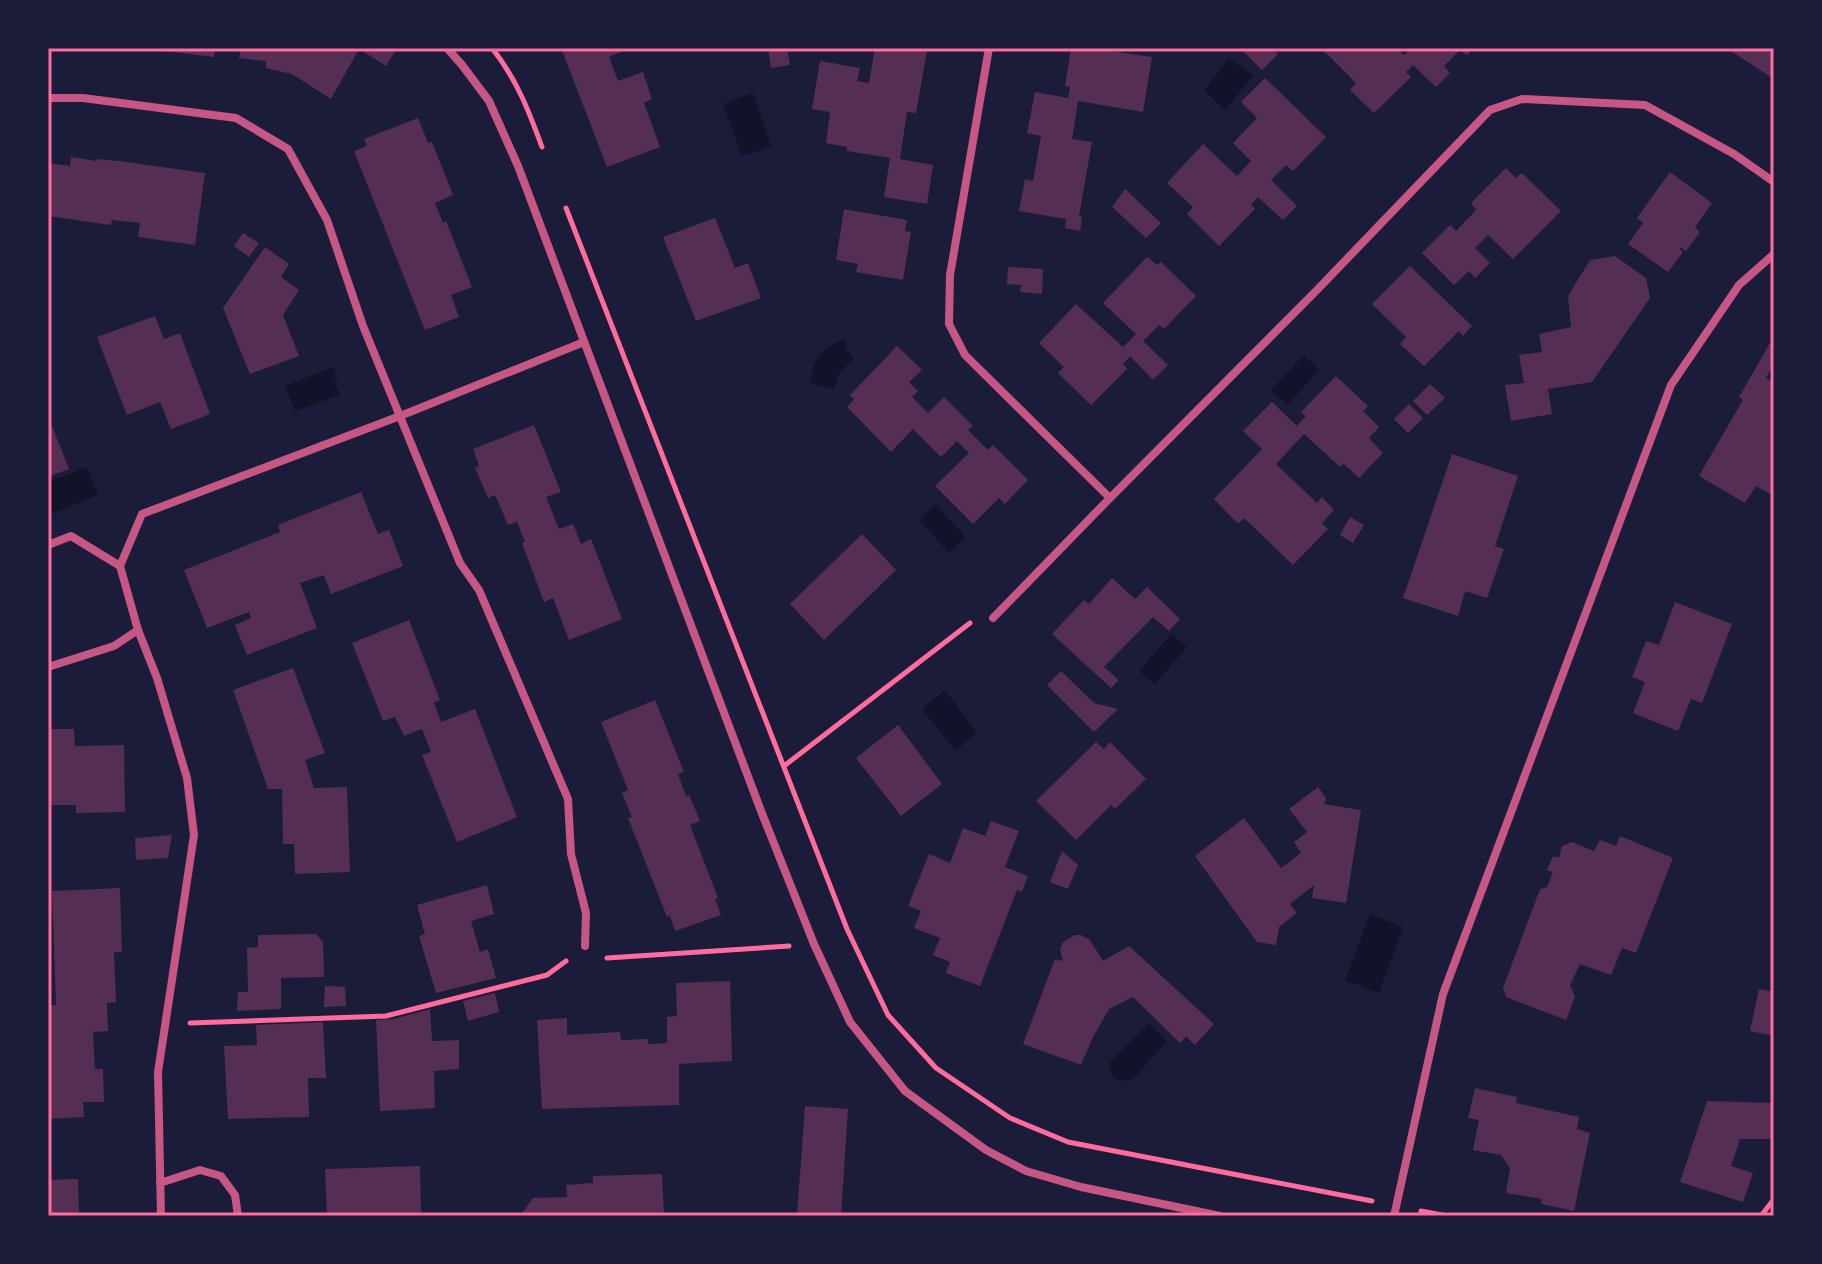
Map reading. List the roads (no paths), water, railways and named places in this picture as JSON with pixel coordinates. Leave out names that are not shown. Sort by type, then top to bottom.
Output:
[{"type":"street","points":[[447,48],[489,101],[518,166],[761,811],[814,944],[850,1022],[905,1091],[986,1150],[1026,1171],[1081,1187],[1220,1216]]},
{"type":"street","points":[[989,48],[950,275],[949,324],[965,355],[1110,498]]},
{"type":"street","points":[[48,98],[83,98],[236,118],[288,149],[327,220],[363,326],[460,563],[479,590],[568,799],[571,854],[586,913],[585,946]]},
{"type":"street","points":[[993,618],[1490,110],[1522,99],[1645,105],[1734,154],[1774,182]]},
{"type":"street","points":[[1394,1216],[1443,994],[1671,385],[1739,285],[1774,254]]},
{"type":"street","points":[[161,1216],[158,1072],[194,835],[187,778],[120,566],[142,514],[584,342]]},
{"type":"street","points":[[48,545],[71,536],[120,566]]},
{"type":"street","points":[[48,667],[114,646],[138,630]]},
{"type":"street","points":[[160,1183],[200,1170],[221,1176],[235,1195],[238,1216]]}]
